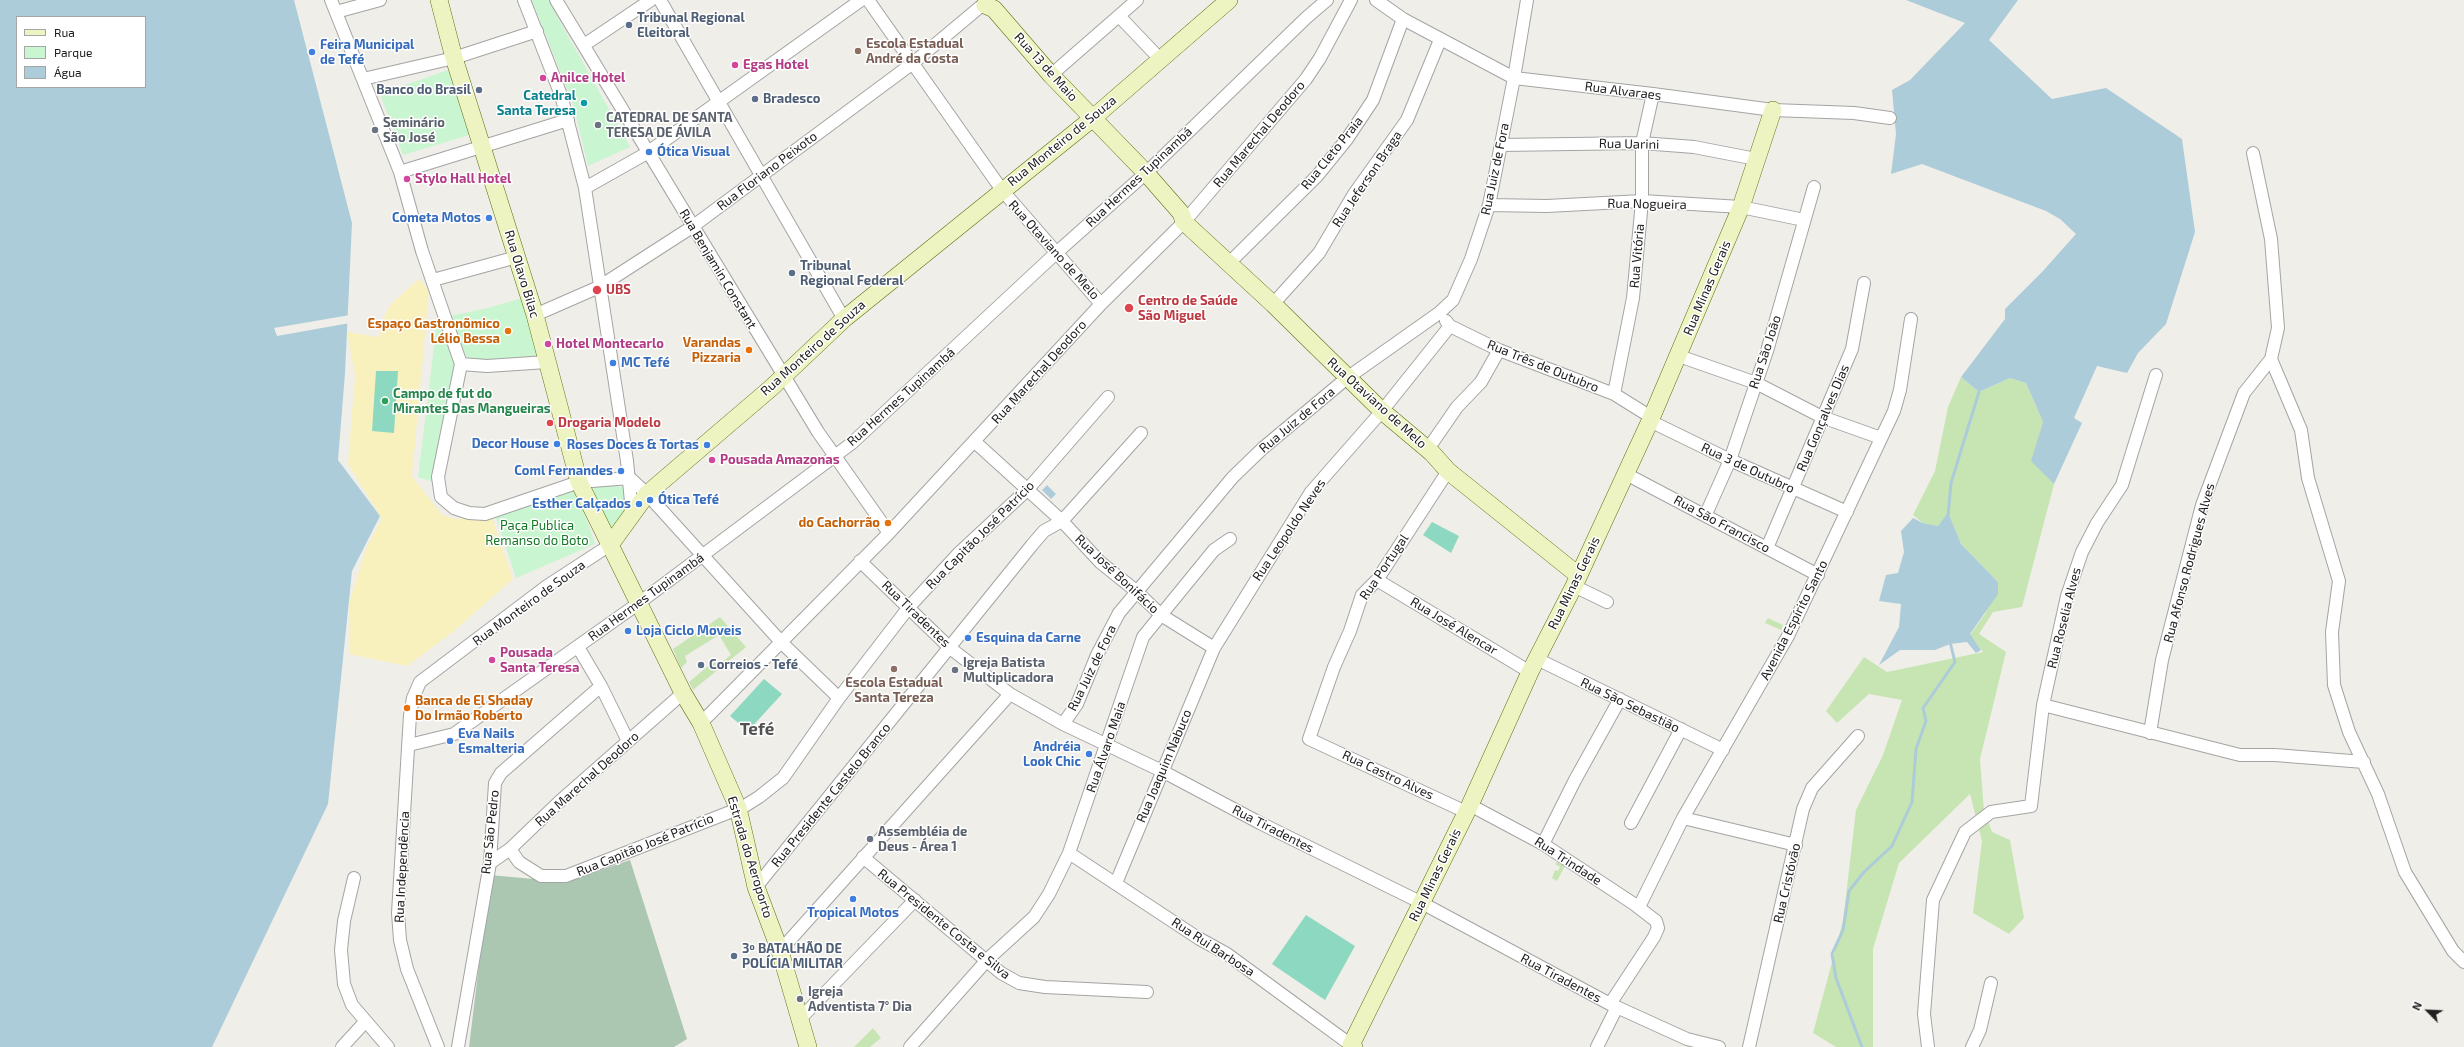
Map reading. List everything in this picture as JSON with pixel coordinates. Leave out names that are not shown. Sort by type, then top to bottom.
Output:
[{"type":"street","points":[[331,0],[400,172],[433,280],[461,364],[438,477],[441,498],[454,508],[468,513],[485,514],[579,482],[630,478],[647,494],[782,643],[839,698]]},
{"type":"street","points":[[336,12],[380,0]]},
{"type":"street","name":"Rua Olavo Bilac","points":[[439,0],[454,58],[535,315],[579,482],[610,546]]},
{"type":"street","points":[[524,0],[537,30],[568,120],[585,188],[599,287],[630,478],[632,512]]},
{"type":"street","name":"Rua Benjamin Constant","points":[[556,0],[647,153],[659,169],[692,227],[784,376],[834,455],[889,534]]},
{"type":"street","points":[[584,45],[651,0]]},
{"type":"street","points":[[660,0],[718,104],[844,319]]},
{"type":"street","points":[[585,188],[647,153],[718,104],[861,0]]},
{"type":"street","name":"Rua Otaviano de Melo","points":[[868,0],[1002,190],[1055,254],[1101,304]]},
{"type":"street","points":[[1051,75],[1137,0]]},
{"type":"street","name":"Rua Monteiro de Souza","points":[[420,682],[548,586],[610,546],[632,512],[647,494],[784,376],[844,319],[1093,118],[1230,0]]},
{"type":"street","name":"Rua Hermes Tupinambá","points":[[409,745],[454,734],[639,603],[703,556],[834,455],[852,443],[1055,254],[1146,173],[1306,18],[1327,0]]},
{"type":"street","name":"Rua Marechal Deodoro","points":[[701,723],[782,643],[860,561],[889,534],[1101,304],[1184,222],[1306,79],[1320,58],[1350,0]]},
{"type":"street","name":"Rua Alvaraes","points":[[1376,0],[1403,19],[1440,40],[1514,78],[1773,110],[1854,113],[1890,118]]},
{"type":"street","name":"Rua Juiz de Fora","points":[[1063,724],[1077,704],[1097,655],[1119,614],[1136,591],[1233,477],[1279,434],[1348,378],[1439,313],[1454,300],[1471,259],[1489,205],[1514,78],[1527,0]]},
{"type":"street","name":"Rua Floriano Peixoto","points":[[535,315],[599,287],[692,227],[913,63],[980,7],[985,5]]},
{"type":"street","name":"Rua 13 de Maio","points":[[985,5],[994,9],[1051,75],[1146,173],[1182,213],[1184,222]]},
{"type":"street","points":[[1119,16],[1160,59]]},
{"type":"street","name":"Rua Cleto Praia","points":[[1228,264],[1317,176],[1347,139],[1374,100],[1403,19]]},
{"type":"street","points":[[363,79],[454,58],[537,30]]},
{"type":"street","name":"Rua Jeferson Braga","points":[[1273,304],[1319,253],[1354,194],[1407,120],[1440,40]]},
{"type":"street","name":"Rua Vitória","points":[[1614,394],[1633,298],[1642,201],[1642,143],[1653,94]]},
{"type":"street","name":"Rua Minas Gerais","points":[[1352,1046],[1468,808],[1626,474],[1680,356],[1741,208],[1756,158],[1773,110]]},
{"type":"street","points":[[400,172],[568,120]]},
{"type":"street","name":"Rua Uarini","points":[[1501,145],[1642,143],[1694,147],[1756,158]]},
{"type":"street","points":[[2253,153],[2271,239],[2278,328],[2271,358],[2302,430],[2308,478],[2339,581],[2332,632],[2334,685],[2349,732],[2378,794],[2405,872],[2453,951],[2464,962]]},
{"type":"street","name":"Rua São João","points":[[1706,514],[1730,460],[1767,350],[1814,187]]},
{"type":"street","name":"Rua Nogueira","points":[[1489,205],[1547,206],[1642,201],[1741,208],[1804,220]]},
{"type":"street","name":"Rua Otaviano de Melo","points":[[1184,222],[1273,304],[1382,411],[1428,449],[1448,471],[1576,580]]},
{"type":"street","points":[[433,280],[517,256]]},
{"type":"street","name":"Rua Gonçalves Dias","points":[[1767,548],[1794,488],[1822,417],[1852,348],[1864,283]]},
{"type":"street","name":"Rua Três de Outubro","points":[[1439,313],[1450,326],[1499,350],[1614,394],[1650,419]]},
{"type":"street","name":"Avenida Espírito Santo","points":[[1639,907],[1683,818],[1788,636],[1818,575],[1898,400],[1911,319]]},
{"type":"street","name":"Rua Leopoldo Neves","points":[[1214,648],[1311,492],[1382,411],[1450,326]]},
{"type":"street","points":[[1428,449],[1458,407],[1481,382],[1499,350]]},
{"type":"street","points":[[1680,356],[1756,383],[1822,417],[1881,438]]},
{"type":"street","name":"Rua Afonso Rodrigues Alves","points":[[2150,733],[2162,660],[2202,505],[2244,393],[2271,358]]},
{"type":"street","points":[[461,364],[487,366],[547,362]]},
{"type":"street","name":"Rua Roselia Alves","points":[[1928,1047],[1924,1014],[1933,900],[1965,832],[1980,819],[2001,809],[2031,806],[2043,705],[2074,573],[2097,522],[2122,485],[2156,375]]},
{"type":"street","name":"Rua Capitão José Patrício","points":[[510,849],[519,862],[540,876],[558,878],[613,858],[738,808],[759,797],[783,778],[839,698],[909,607],[958,554],[1028,489],[1108,397]]},
{"type":"street","name":"Rua 3 de Outubro","points":[[1650,419],[1730,460],[1847,512]]},
{"type":"street","name":"Rua Presidente Castelo Branco","points":[[756,887],[1032,545],[1044,531],[1062,521],[1141,433]]},
{"type":"street","name":"Rua José Bonifácio","points":[[975,442],[1062,521],[1100,562],[1136,591],[1160,615],[1214,648]]},
{"type":"street","name":"Rua Portugal","points":[[1309,739],[1334,667],[1350,631],[1362,595],[1377,580],[1448,471]]},
{"type":"street","name":"Rua São Francisco","points":[[1626,474],[1706,514],[1818,575]]},
{"type":"street","name":"Rua Álvaro Maia","points":[[910,1047],[988,959],[1034,917],[1049,894],[1069,853],[1107,746],[1143,637],[1214,550],[1230,539]]},
{"type":"street","name":"Estrada do Aeroporto","points":[[610,546],[683,694],[701,723],[738,808],[756,887],[780,951],[808,1047]]},
{"type":"street","name":"Rua Tiradentes","points":[[860,561],[950,648],[1010,694],[1063,724],[1162,771],[1260,823],[1422,903],[1614,1006],[1687,1039],[1719,1047]]},
{"type":"street","name":"Rua José Alencar","points":[[1377,580],[1534,666]]},
{"type":"street","points":[[1576,580],[1607,602]]},
{"type":"street","points":[[578,647],[601,686],[628,741]]},
{"type":"street","name":"Rua Joaquim Nabuco","points":[[1116,884],[1214,648]]},
{"type":"street","name":"Rua São Sebastião","points":[[1534,666],[1620,699],[1723,750]]},
{"type":"street","name":"Rua Independência","points":[[420,682],[413,698],[410,715],[398,912],[400,940],[407,969],[438,1047]]},
{"type":"street","name":"Rua São Pedro","points":[[458,1047],[490,863],[494,788],[498,778],[601,686]]},
{"type":"street","name":"Rua Marechal Deodoro","points":[[490,863],[510,849],[559,802],[683,694]]},
{"type":"street","points":[[780,951],[1010,694]]},
{"type":"street","points":[[1543,844],[1575,780],[1620,699]]},
{"type":"street","points":[[2043,705],[2150,733],[2240,754],[2282,755],[2364,762]]},
{"type":"street","points":[[1631,823],[1681,730]]},
{"type":"street","name":"Rua Cristóvão","points":[[1749,1047],[1803,809],[1812,788],[1858,736]]},
{"type":"street","name":"Rua Castro Alves","points":[[1309,739],[1468,808]]},
{"type":"street","name":"Rua Trindade","points":[[1468,808],[1543,844],[1639,907],[1656,921],[1658,928],[1614,1006]]},
{"type":"street","points":[[1683,818],[1796,844]]},
{"type":"street","name":"Rua Rui Barbosa","points":[[1069,853],[1198,938],[1227,954],[1352,1046]]},
{"type":"street","name":"Rua Presidente Costa e Silva","points":[[863,858],[1011,979],[1027,985],[1147,992]]},
{"type":"street","points":[[354,878],[344,921],[341,950],[344,984],[352,1005],[388,1047]]},
{"type":"street","points":[[799,1020],[915,900]]},
{"type":"street","points":[[1972,1047],[1980,1030],[1991,983]]},
{"type":"street","points":[[1597,1047],[1614,1006]]},
{"type":"street","points":[[342,1047],[365,1022]]},
{"type":"green space","points":[[532,0],[548,0],[630,147],[588,166],[573,104]]},
{"type":"green space","points":[[448,70],[469,135],[403,155],[380,94]]},
{"type":"green space","points":[[522,298],[540,359],[468,361],[450,316],[488,308]]},
{"type":"green space","points":[[437,322],[446,332],[457,364],[437,483],[418,477]]},
{"type":"green space","name":"Campo de fut do Mirantes Das Mangueiras","points":[[376,371],[398,371],[394,433],[372,431]]},
{"type":"green space","points":[[1961,377],[1979,392],[2010,378],[2026,383],[2043,422],[2032,461],[2054,484],[2022,607],[1993,612],[1979,634],[2006,652],[1980,759],[1984,811],[1992,832],[2010,840],[2024,918],[2009,934],[1973,913],[1982,841],[1970,794],[1899,863],[1873,949],[1873,1047],[1836,1047],[1813,1033],[1843,921],[1856,810],[1883,755],[1902,700],[1869,694],[1837,723],[1826,711],[1864,657],[1887,672],[1983,652],[1970,635],[1985,614],[1998,582],[1961,544],[1948,512],[1938,526],[1923,523],[1913,515],[1935,471],[1948,407]]},
{"type":"green space","points":[[593,484],[623,487],[627,492],[626,514],[615,528],[608,524],[595,499]]},
{"type":"green space","name":"Paça Publica Remanso do Boto","points":[[575,486],[595,544],[516,578],[495,515]]},
{"type":"green space","points":[[1432,522],[1459,536],[1451,553],[1423,535]]},
{"type":"green space","points":[[720,617],[746,647],[693,690],[689,682],[714,661],[718,665],[731,655],[719,635],[685,656],[687,662],[681,668],[673,649]]},
{"type":"green space","points":[[1768,618],[1783,625],[1781,630],[1765,623]]},
{"type":"green space","points":[[764,679],[782,694],[748,731],[730,716]]},
{"type":"green space","points":[[630,860],[687,1039],[674,1047],[469,1047],[490,875],[566,882]]},
{"type":"green space","points":[[1557,862],[1565,866],[1557,881],[1552,878],[1555,870],[1558,871],[1560,867],[1555,864]]},
{"type":"green space","points":[[1306,915],[1355,946],[1325,1000],[1272,964]]},
{"type":"green space","points":[[873,1028],[881,1038],[870,1047],[854,1047]]},
{"type":"sand","points":[[419,279],[429,290],[412,476],[442,515],[456,519],[491,514],[513,579],[454,631],[407,666],[349,654],[349,603],[367,546],[382,519],[348,464],[355,375],[347,332],[379,337],[382,321],[391,304]]},
{"type":"water","points":[[0,0],[294,0],[352,223],[345,373],[338,460],[380,516],[352,571],[328,804],[212,1047],[0,1047]]},
{"type":"water","points":[[1906,0],[2018,0],[1989,40],[2052,99],[2106,88],[2182,139],[2195,232],[2166,324],[2138,353],[2127,373],[2097,366],[2074,418],[2082,423],[2054,484],[2031,461],[2043,422],[2026,383],[2010,378],[1979,392],[1961,377],[2005,319],[2005,309],[2042,272],[2076,234],[2060,219],[2046,211],[1922,164],[1891,174],[1896,134],[1892,90],[1910,80],[1965,23]]},
{"type":"water","points":[[1047,485],[1056,494],[1051,499],[1042,490]]},
{"type":"water","points":[[1948,512],[1961,544],[1998,582],[1998,594],[1970,634],[1981,650],[1976,653],[1967,642],[1950,644],[1935,650],[1900,650],[1879,665],[1899,627],[1901,604],[1879,601],[1886,575],[1898,573],[1904,552],[1901,531],[1913,518],[1923,523],[1938,526]]},
{"type":"pier","points":[[350,315],[350,323],[277,336],[274,328]]},
{"type":"waterway","points":[[1948,516],[1951,483],[1979,392]]},
{"type":"waterway","points":[[1862,1047],[1836,978],[1832,954],[1843,930],[1849,891],[1864,872],[1892,846],[1912,802],[1916,749],[1926,721],[1923,708],[1955,662],[1950,642]]},
{"type":"place","name":"Tribunal Regional Eleitoral","points":[[629,25]]},
{"type":"place","name":"Escola Estadual André da Costa","points":[[858,51]]},
{"type":"place","name":"Feira Municipal de Tefé","points":[[312,52]]},
{"type":"place","name":"Egas Hotel","points":[[735,65]]},
{"type":"place","name":"Anilce Hotel","points":[[543,78]]},
{"type":"place","name":"Banco do Brasil","points":[[479,90]]},
{"type":"place","name":"Bradesco","points":[[755,99]]},
{"type":"place","name":"Catedral Santa Teresa","points":[[584,103]]},
{"type":"place","name":"CATEDRAL DE SANTA TERESA DE ÁVILA","points":[[598,125]]},
{"type":"place","name":"Seminário São José","points":[[375,130]]},
{"type":"place","name":"Ótica Visual","points":[[649,152]]},
{"type":"place","name":"Stylo Hall Hotel","points":[[407,179]]},
{"type":"place","name":"Cometa Motos","points":[[489,218]]},
{"type":"place","name":"Tribunal Regional Federal","points":[[792,273]]},
{"type":"place","name":"UBS","points":[[597,290]]},
{"type":"place","name":"Centro de Saúde São Miguel","points":[[1129,308]]},
{"type":"place","name":"Espaço Gastronõmico Lélio Bessa","points":[[508,331]]},
{"type":"place","name":"Hotel Montecarlo","points":[[548,344]]},
{"type":"place","name":"Varandas Pizzaria","points":[[749,350]]},
{"type":"place","name":"MC Tefé","points":[[613,363]]},
{"type":"place","name":"Campo de fut do Mirantes Das Mangueiras","points":[[385,401]]},
{"type":"place","name":"Drogaria Modelo","points":[[550,423]]},
{"type":"place","name":"Decor House","points":[[557,444]]},
{"type":"place","name":"Roses Doces & Tortas","points":[[707,445]]},
{"type":"place","name":"Pousada Amazonas","points":[[712,460]]},
{"type":"place","name":"Coml Fernandes","points":[[621,471]]},
{"type":"place","name":"Ótica Tefé","points":[[650,500]]},
{"type":"place","name":"Esther Calçados","points":[[639,504]]},
{"type":"place","name":"do Cachorrão","points":[[888,523]]},
{"type":"place","name":"Loja Ciclo Moveis","points":[[628,631]]},
{"type":"place","name":"Esquina da Carne","points":[[968,638]]},
{"type":"place","name":"Pousada Santa Teresa","points":[[492,660]]},
{"type":"place","name":"Correios - Tefé","points":[[701,665]]},
{"type":"place","name":"Escola Estadual Santa Tereza","points":[[894,669]]},
{"type":"place","name":"Igreja Batista Multiplicadora","points":[[955,670]]},
{"type":"place","name":"Banca de El Shaday Do Irmão Roberto","points":[[407,708]]},
{"type":"place","name":"Eva Nails Esmalteria","points":[[450,741]]},
{"type":"place","name":"Andréia Look Chic","points":[[1089,754]]},
{"type":"place","name":"Assembléia de Deus - Área 1","points":[[870,839]]},
{"type":"place","name":"Tropical Motos","points":[[853,899]]},
{"type":"place","name":"3º BATALHÃO DE POLÍCIA MILITAR","points":[[734,956]]},
{"type":"place","name":"Igreja Adventista 7° Dia","points":[[800,999]]},
{"type":"district","name":"Tefé","points":[[757,729]]}]
